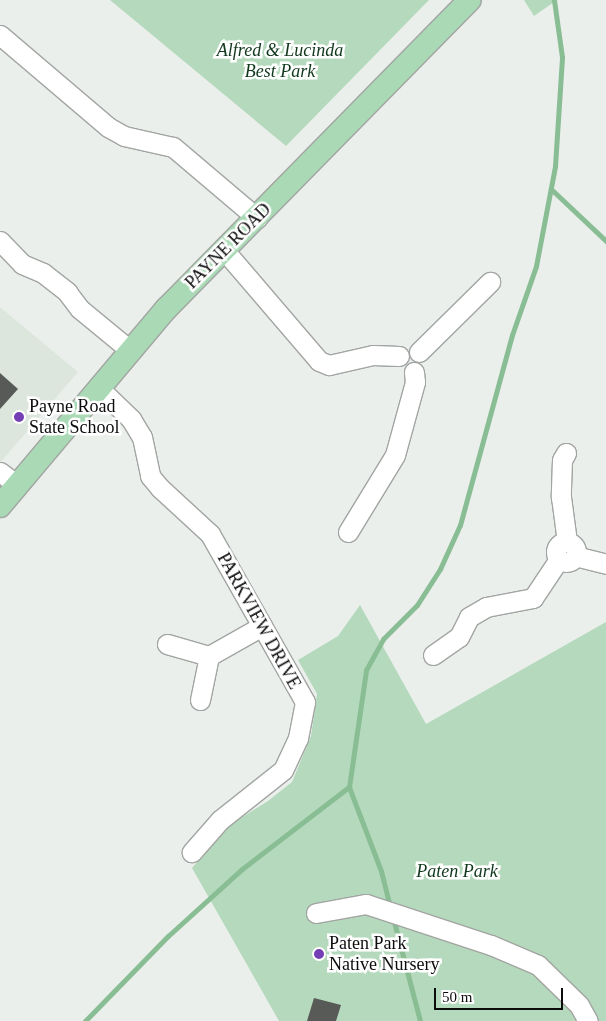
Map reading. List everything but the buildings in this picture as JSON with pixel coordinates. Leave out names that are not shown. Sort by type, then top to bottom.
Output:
[{"type":"main road","name":"PAYNE ROAD","points":[[0,506],[8,478],[99,388],[224,250],[470,0]]},
{"type":"street","points":[[0,35],[108,127],[124,136],[173,147],[257,218]]},
{"type":"street","points":[[0,242],[22,264],[43,273],[67,292],[80,309],[131,351]]},
{"type":"street","points":[[224,250],[253,280],[319,361],[328,365],[373,355],[399,356],[408,348],[419,352]]},
{"type":"street","points":[[419,352],[490,282]]},
{"type":"street","points":[[348,532],[395,455],[415,382],[414,372],[422,363],[419,352]]},
{"type":"street","points":[[399,356],[403,370],[414,372]]},
{"type":"street","name":"PARKVIEW DRIVE","points":[[99,388],[131,418],[142,437],[150,476],[210,534],[305,702],[298,738],[279,776],[220,820],[192,852]]},
{"type":"street","points":[[433,655],[459,637],[469,618],[486,608],[533,598],[567,552],[560,497],[562,460],[566,452]]},
{"type":"street","points":[[567,552],[606,564]]},
{"type":"street","points":[[167,644],[209,656],[262,626]]},
{"type":"street","points":[[200,700],[209,656]]},
{"type":"street","points":[[316,913],[366,904],[403,918],[491,944],[538,965],[579,1005],[588,1021]]},
{"type":"shaded area","name":"Payne Road State School","points":[[0,307],[78,372],[0,463]]},
{"type":"green space","name":"Alfred & Lucinda Best Park","points":[[110,0],[429,0],[286,146]]},
{"type":"green space","points":[[524,0],[557,0],[534,16]]},
{"type":"green space","name":"Paten Park","points":[[360,605],[426,724],[606,622],[606,1021],[279,1021],[192,868],[228,826],[268,801],[292,782],[311,736],[317,694],[298,660],[338,636]]},
{"type":"waterway","points":[[390,907],[381,871],[349,787],[366,670],[383,639],[417,605],[440,569],[460,525],[512,335],[536,266],[555,166],[562,57],[554,0]]},
{"type":"waterway","points":[[551,189],[606,241]]},
{"type":"waterway","points":[[85,1021],[168,936],[242,869],[349,787]]},
{"type":"waterway","points":[[393,918],[420,1021]]},
{"type":"place","name":"Payne Road State School","points":[[19,417]]},
{"type":"place","name":"Paten Park Native Nursery","points":[[319,954]]}]
